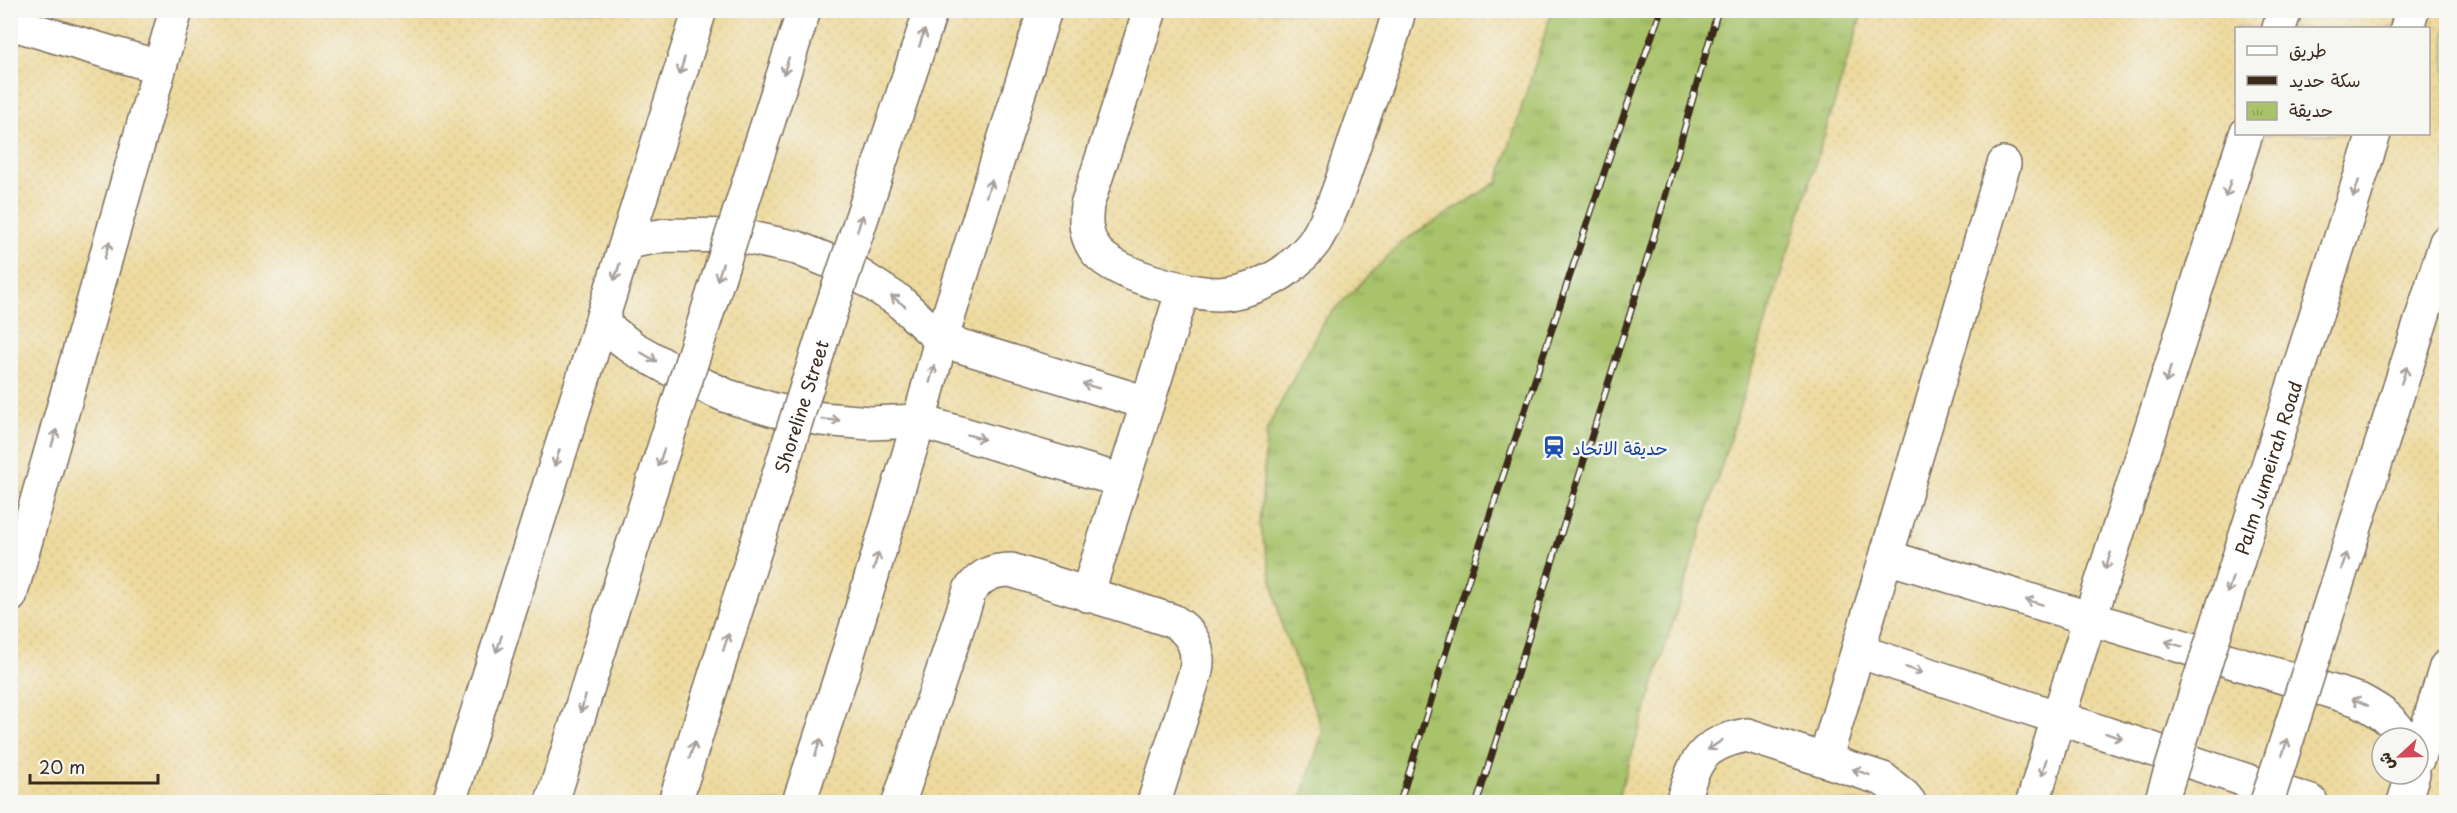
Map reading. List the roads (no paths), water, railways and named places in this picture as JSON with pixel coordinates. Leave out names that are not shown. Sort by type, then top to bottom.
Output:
[{"type":"street","points":[[10,596],[176,10]]},
{"type":"street","points":[[449,802],[700,10]]},
{"type":"street","points":[[552,802],[804,10]]},
{"type":"street","name":"Shoreline Street","points":[[675,802],[835,298],[931,10]]},
{"type":"street","points":[[799,802],[844,667],[920,421],[941,340],[1045,10]]},
{"type":"street","points":[[1150,10],[1087,205],[1085,220],[1087,236],[1105,261],[1119,269],[1183,290],[1220,294],[1256,286],[1288,269],[1314,243],[1331,209],[1399,10]]},
{"type":"street","points":[[2279,27],[2285,10]]},
{"type":"street","points":[[2407,27],[2412,10]]},
{"type":"street","points":[[10,23],[159,67]]},
{"type":"street","points":[[2033,802],[2246,135]]},
{"type":"street","name":"Palm Jumeirah Road","points":[[2161,802],[2374,135]]},
{"type":"street","points":[[1825,760],[2004,164]]},
{"type":"street","points":[[627,242],[666,235],[741,236],[797,248],[851,270],[899,301],[941,340],[1147,403]]},
{"type":"street","points":[[2267,802],[2446,242]]},
{"type":"street","points":[[1087,595],[1183,290]]},
{"type":"street","points":[[601,323],[633,348],[683,376],[727,396],[774,410],[822,419],[870,423],[920,421],[1123,481]]},
{"type":"street","points":[[10,501],[42,479]]},
{"type":"street","points":[[1887,557],[2359,700],[2379,711],[2397,726]]},
{"type":"street","points":[[899,802],[970,591],[987,573],[999,570],[1011,570],[1173,621],[1192,636],[1198,659],[1196,671],[1154,802]]},
{"type":"street","points":[[1858,651],[2311,802]]},
{"type":"street","points":[[2430,735],[2439,718],[2446,667]]},
{"type":"street","points":[[1682,802],[1691,774],[1703,753],[1723,739],[1747,735],[1883,779],[1909,802]]},
{"type":"street","points":[[2404,802],[2409,786]]},
{"type":"railway","points":[[1400,802],[1463,596],[1613,146],[1661,10]]},
{"type":"railway","points":[[1477,802],[1649,253],[1718,10]]},
{"type":"place","name":"حديقة الاتحاد","points":[[1554,447]]}]
